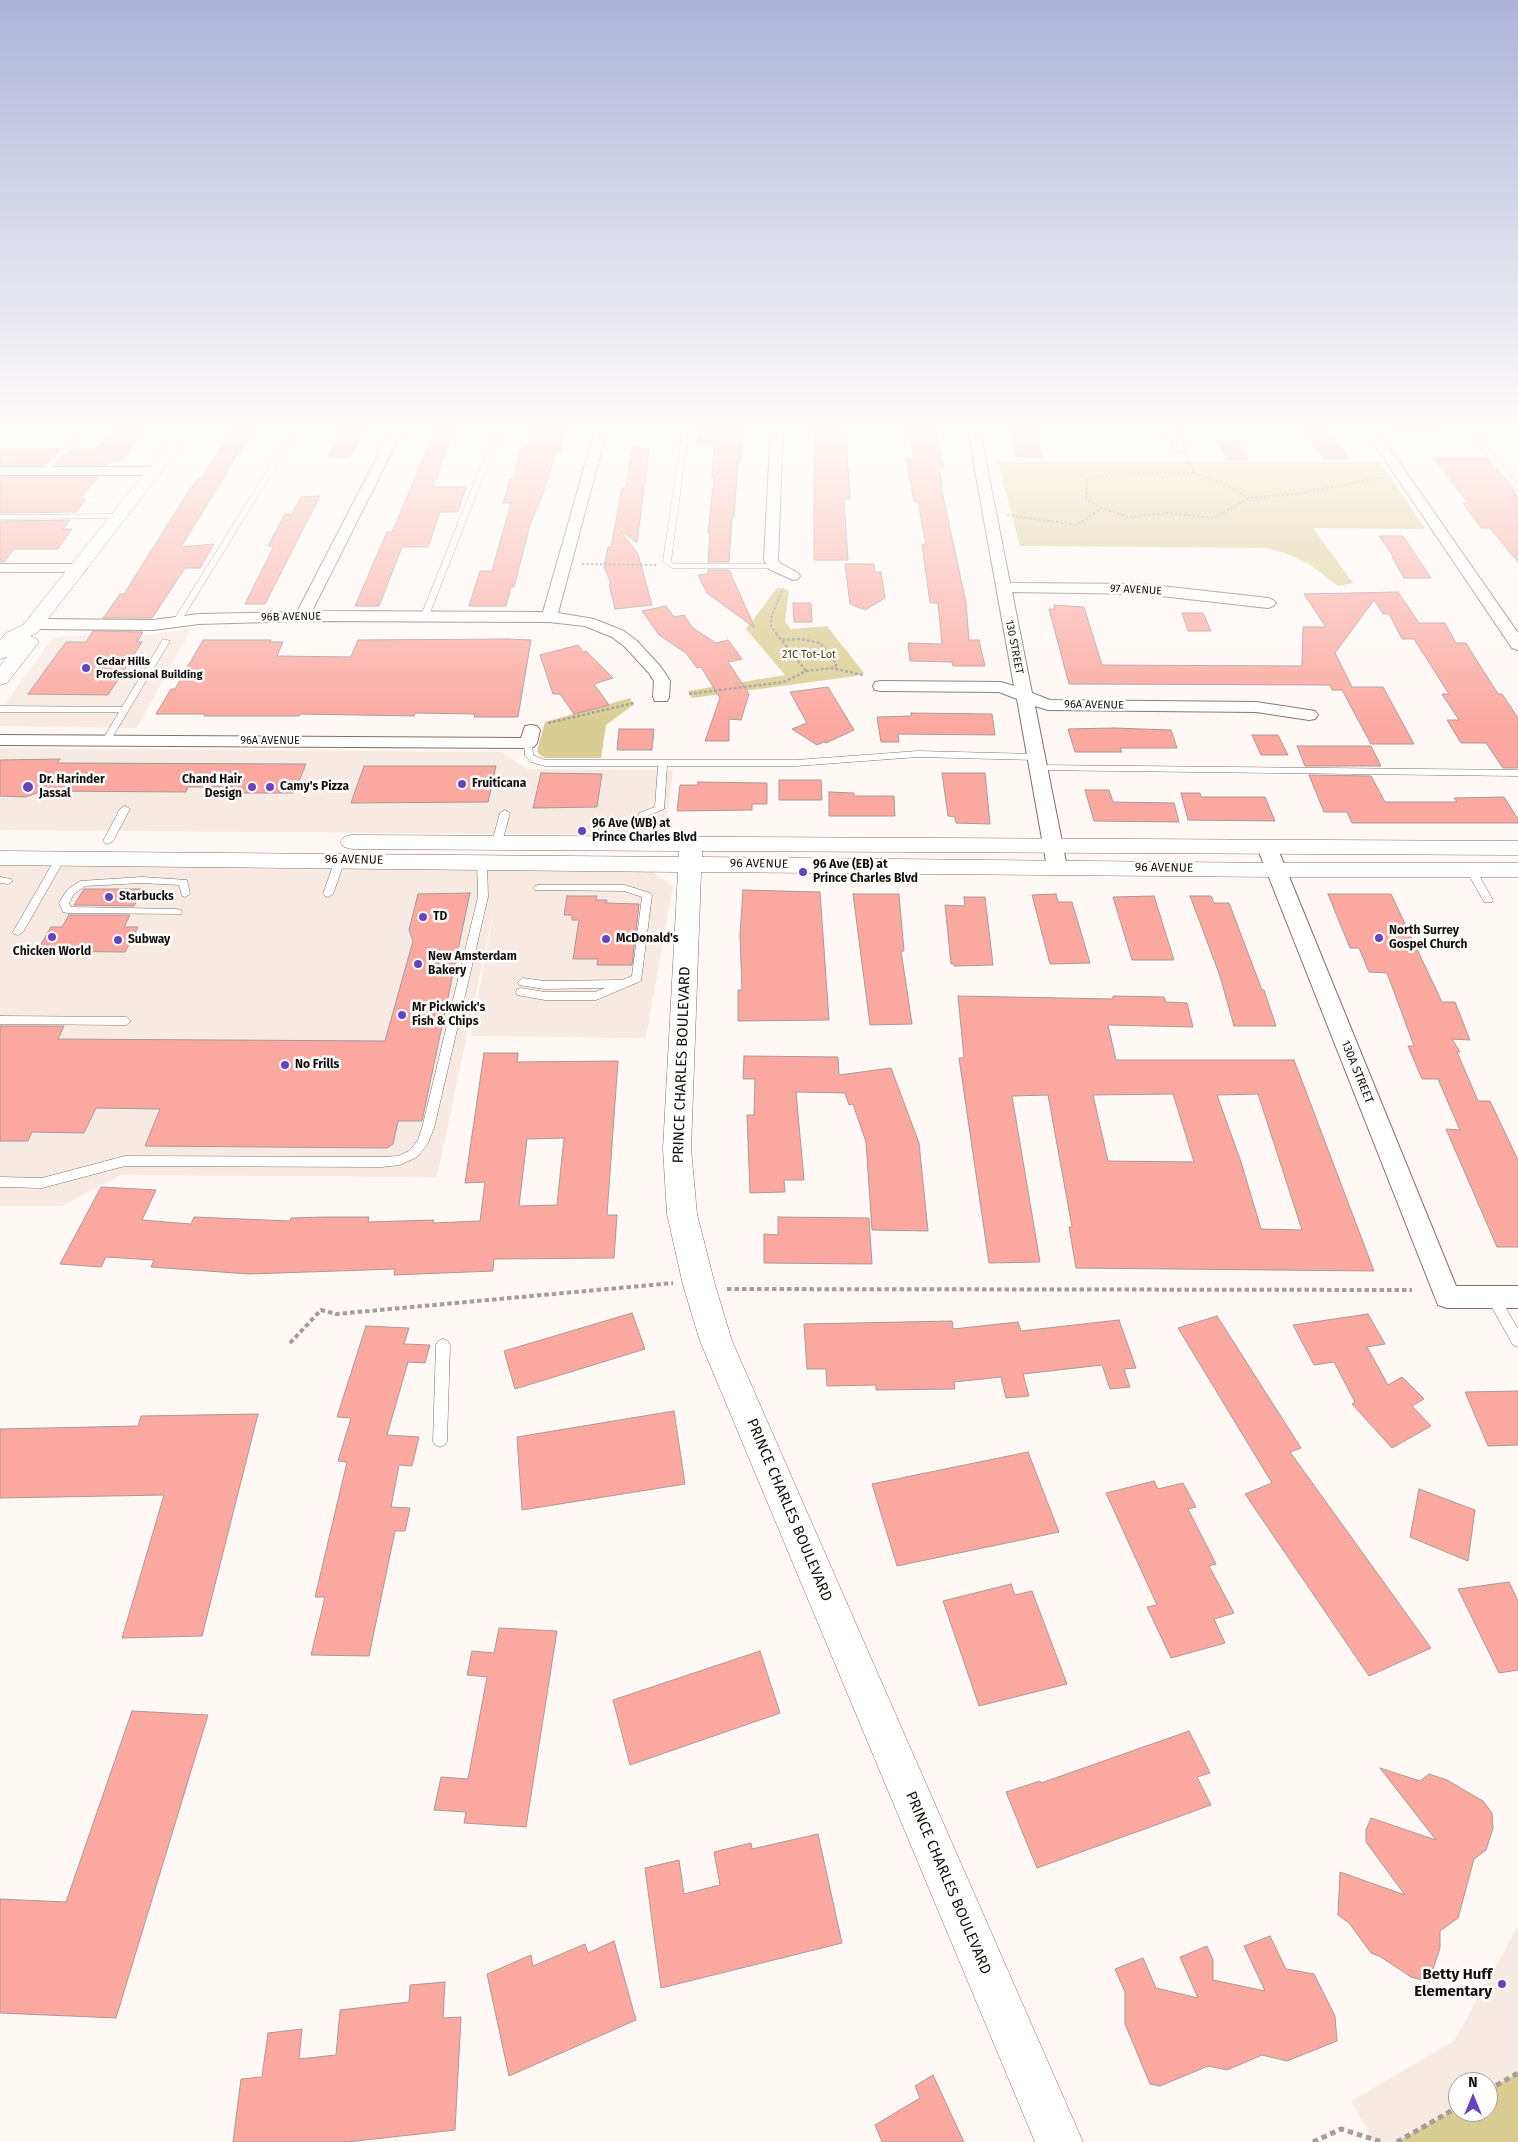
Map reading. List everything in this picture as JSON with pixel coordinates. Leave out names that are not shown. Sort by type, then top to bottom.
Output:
[{"type":"main road","points":[[0,653],[13,637],[32,627],[112,526]]},
{"type":"main road","points":[[0,679],[32,637],[32,627]]},
{"type":"main road","name":"96 AVENUE","points":[[0,840],[497,842],[691,853],[1055,856],[1267,847],[1518,848]]},
{"type":"main road","points":[[340,860],[390,841]]},
{"type":"main road","points":[[226,859],[293,842]]},
{"type":"main road","name":"96 AVENUE","points":[[0,858],[482,862],[691,853]]},
{"type":"main road","name":"PRINCE CHARLES BOULEVARD","points":[[691,853],[677,1149],[682,1214],[699,1285],[716,1341],[1059,2142]]},
{"type":"main road","name":"96 AVENUE","points":[[1055,856],[1275,870],[1518,870]]},
{"type":"street","points":[[302,616],[347,526]]},
{"type":"street","points":[[549,617],[574,526]]},
{"type":"street","points":[[773,526],[771,560],[774,566],[793,576]]},
{"type":"street","name":"130 STREET","points":[[992,526],[1055,856]]},
{"type":"street","points":[[1436,526],[1518,645]]},
{"type":"street","points":[[0,568],[80,568]]},
{"type":"street","name":"97 AVENUE","points":[[1003,587],[1143,589],[1268,603]]},
{"type":"street","name":"96B AVENUE","points":[[32,627],[153,625],[205,618],[302,616],[424,618],[549,617],[588,622],[618,634],[631,644],[662,680],[661,697]]},
{"type":"street","name":"96A AVENUE","points":[[881,686],[1000,688],[1048,705],[1256,707],[1309,715]]},
{"type":"street","name":"96A AVENUE","points":[[0,740],[106,741],[534,733]]},
{"type":"street","name":"130A STREET","points":[[1267,847],[1447,1296],[1492,1296]]},
{"type":"street","points":[[1492,1296],[1518,1297]]},
{"type":"lane","points":[[177,621],[236,526]]},
{"type":"lane","points":[[424,618],[460,526]]},
{"type":"lane","points":[[672,526],[667,561],[672,566],[774,566]]},
{"type":"lane","points":[[106,741],[166,641]]},
{"type":"lane","points":[[0,709],[124,710]]},
{"type":"lane","points":[[534,733],[529,756],[534,760],[545,763],[796,763],[918,754],[1036,762],[1518,773]]},
{"type":"lane","points":[[642,815],[659,809],[663,764]]},
{"type":"lane","points":[[108,841],[125,809]]},
{"type":"lane","points":[[497,842],[505,814]]},
{"type":"lane","points":[[18,932],[60,859]]},
{"type":"lane","points":[[328,894],[340,860]]},
{"type":"lane","points":[[0,1182],[42,1183],[125,1161],[382,1162],[400,1160],[413,1154],[423,1142],[428,1128],[483,897],[482,862]]},
{"type":"lane","points":[[1471,870],[1488,900]]},
{"type":"lane","points":[[177,912],[67,910],[64,903],[70,892],[83,883],[142,880],[184,882],[185,894]]},
{"type":"lane","points":[[522,987],[545,996],[596,996],[637,978],[647,895],[625,888],[538,888]]},
{"type":"lane","points":[[0,1020],[126,1021]]},
{"type":"lane","points":[[1492,1296],[1518,1341]]},
{"type":"lane","points":[[440,1441],[444,1345]]},
{"type":"path","points":[[578,564],[661,566]]},
{"type":"path","points":[[783,588],[771,626],[806,671]]},
{"type":"path","points":[[782,640],[800,639],[820,643],[836,663],[836,669]]},
{"type":"path","points":[[689,694],[784,682],[806,671],[836,669],[863,675]]},
{"type":"path","points":[[534,733],[634,703]]},
{"type":"path","points":[[290,1344],[321,1310],[336,1314],[676,1283]]},
{"type":"path","points":[[723,1289],[1412,1290]]},
{"type":"path","points":[[1498,2084],[1518,2073]]},
{"type":"path","points":[[1397,2142],[1448,2113]]},
{"type":"path","points":[[1313,2142],[1341,2128],[1382,2142]]},
{"type":"shaded area","points":[[192,628],[137,728],[0,726],[0,711],[51,640],[64,636],[146,635]]},
{"type":"shaded area","points":[[0,748],[502,752],[527,769],[673,770],[665,835],[0,830]]},
{"type":"shaded area","points":[[0,865],[650,870],[673,886],[646,1038],[471,1036],[496,899],[437,1177],[121,1175],[62,1206],[0,1206]]},
{"type":"shaded area","name":"Betty Huff Elementary","points":[[1518,1926],[1518,2142],[1374,2142],[1351,2101],[1454,2041]]},
{"type":"green space","points":[[1015,526],[1423,526],[1425,529],[1313,528],[1353,583],[1338,586],[1309,564],[1285,553],[1265,548],[1020,546]]},
{"type":"green space","name":"21C Tot-Lot","points":[[777,588],[789,590],[785,622],[791,629],[827,626],[864,673],[856,676],[692,698],[688,691],[785,675],[746,629]]},
{"type":"green space","points":[[630,698],[633,705],[606,725],[601,758],[545,758],[537,751],[545,722]]},
{"type":"green space","points":[[1518,2073],[1518,2142],[1397,2142],[1448,2113],[1448,2122],[1498,2122],[1498,2084]]},
{"type":"building","points":[[0,526],[65,526],[63,529],[72,529],[58,549],[14,549],[4,562],[0,562]]},
{"type":"building","points":[[167,526],[194,526],[181,547],[214,544],[200,568],[185,568],[152,618],[103,618],[120,594],[124,594]]},
{"type":"building","points":[[279,526],[305,526],[265,604],[245,604],[274,546],[268,546]]},
{"type":"building","points":[[395,526],[435,526],[428,547],[402,547],[379,606],[355,606],[387,532],[392,532]]},
{"type":"building","points":[[505,526],[530,526],[514,587],[511,587],[506,606],[469,606],[480,571],[492,571]]},
{"type":"building","points":[[615,526],[639,526],[637,543],[620,530],[638,554],[652,605],[615,609],[609,584],[611,583],[604,567],[608,547],[611,547]]},
{"type":"building","points":[[709,526],[731,526],[729,562],[708,562],[710,533],[708,533]]},
{"type":"building","points":[[814,526],[846,526],[848,560],[814,560]]},
{"type":"building","points":[[923,526],[950,526],[966,603],[969,640],[979,640],[985,666],[953,666],[952,662],[910,661],[908,643],[942,644],[938,603],[930,603],[922,544],[926,544]]},
{"type":"building","points":[[1480,526],[1518,526],[1518,562],[1490,528],[1481,528]]},
{"type":"building","points":[[1379,536],[1403,536],[1431,578],[1404,578],[1392,557],[1394,557]]},
{"type":"building","points":[[845,564],[874,564],[875,572],[881,572],[885,598],[865,610],[850,604]]},
{"type":"building","points":[[708,570],[729,570],[755,628],[707,593],[698,575],[708,574]]},
{"type":"building","points":[[1398,592],[1419,623],[1445,623],[1456,643],[1466,643],[1498,694],[1502,694],[1518,718],[1518,768],[1503,768],[1486,743],[1461,743],[1447,720],[1459,720],[1442,694],[1449,694],[1414,639],[1402,639],[1389,614],[1383,614],[1374,600],[1335,653],[1352,687],[1383,687],[1414,744],[1371,744],[1342,690],[1332,690],[1330,685],[1069,684],[1049,609],[1055,609],[1054,605],[1084,607],[1102,665],[1302,666],[1303,627],[1326,627],[1304,594]]},
{"type":"building","points":[[793,603],[811,603],[812,622],[794,622]]},
{"type":"building","points":[[666,606],[674,617],[684,615],[693,628],[716,643],[728,640],[742,659],[728,662],[749,694],[741,720],[729,719],[729,741],[705,741],[720,698],[701,667],[697,668],[686,653],[659,635],[642,611]]},
{"type":"building","points":[[1182,613],[1203,613],[1211,631],[1188,631]]},
{"type":"building","name":"Cedar Hills Professional Building","points":[[93,631],[143,632],[137,642],[142,642],[108,695],[28,694],[66,642],[86,642]]},
{"type":"building","points":[[203,640],[271,640],[270,642],[283,642],[277,656],[351,657],[358,640],[531,640],[518,717],[474,717],[475,714],[415,713],[414,716],[300,714],[299,716],[204,716],[205,714],[156,714],[171,689],[175,689]]},
{"type":"building","points":[[578,645],[583,652],[586,651],[613,678],[594,684],[609,705],[574,714],[560,694],[553,694],[540,655]]},
{"type":"building","points":[[828,687],[854,730],[826,743],[817,745],[792,729],[807,723],[790,692]]},
{"type":"building","points":[[911,713],[992,714],[995,735],[898,734],[899,742],[881,742],[877,717],[911,716]]},
{"type":"building","points":[[619,729],[654,729],[652,750],[617,750]]},
{"type":"building","points":[[1068,729],[1171,730],[1177,748],[1120,748],[1122,752],[1075,752]]},
{"type":"building","points":[[1252,735],[1278,735],[1288,755],[1261,755]]},
{"type":"building","points":[[1297,746],[1371,746],[1381,766],[1305,766]]},
{"type":"building","points":[[60,759],[57,763],[306,764],[294,793],[232,793],[234,787],[188,787],[186,792],[42,791],[26,797],[0,796],[0,760]]},
{"type":"building","points":[[364,766],[496,766],[488,802],[351,803]]},
{"type":"building","points":[[541,773],[602,774],[597,807],[533,808]]},
{"type":"building","points":[[942,773],[985,773],[990,824],[956,823],[955,817],[948,816]]},
{"type":"building","points":[[1309,775],[1371,776],[1385,802],[1457,802],[1454,798],[1504,797],[1518,819],[1518,823],[1352,823],[1347,812],[1324,812]]},
{"type":"building","points":[[779,780],[821,780],[822,800],[779,800]]},
{"type":"building","points":[[698,782],[767,783],[767,804],[752,804],[752,810],[677,811],[680,785],[698,785]]},
{"type":"building","points":[[1085,790],[1109,790],[1113,802],[1174,803],[1179,822],[1094,821]]},
{"type":"building","points":[[829,792],[854,793],[854,796],[894,796],[895,816],[829,816]]},
{"type":"building","points":[[1181,793],[1200,793],[1201,797],[1265,797],[1275,821],[1188,820]]},
{"type":"building","name":"Starbucks","points":[[84,889],[143,889],[134,906],[74,905]]},
{"type":"building","points":[[743,890],[820,892],[829,1020],[738,1021],[738,990],[742,990],[740,935]]},
{"type":"building","points":[[470,893],[422,1121],[398,1121],[393,1144],[387,1148],[145,1146],[160,1109],[96,1108],[84,1133],[32,1132],[28,1141],[0,1141],[0,1026],[64,1026],[58,1039],[385,1041],[413,941],[409,930],[418,894]]},
{"type":"building","points":[[853,894],[899,894],[904,951],[901,951],[912,1024],[870,1025]]},
{"type":"building","points":[[1056,894],[1058,902],[1072,902],[1090,963],[1050,964],[1032,895]]},
{"type":"building","points":[[1328,894],[1391,894],[1442,1002],[1455,1002],[1470,1040],[1452,1039],[1460,1052],[1457,1052],[1478,1101],[1490,1101],[1518,1160],[1518,1247],[1497,1247],[1446,1129],[1460,1130],[1438,1079],[1422,1079],[1408,1046],[1414,1046],[1387,973],[1369,972],[1359,948],[1350,948]]},
{"type":"building","name":"McDonald's","points":[[567,896],[597,896],[596,900],[607,900],[606,903],[639,904],[632,965],[597,965],[598,959],[573,959],[579,920],[572,920],[572,915],[564,915]]},
{"type":"building","points":[[1154,896],[1174,960],[1132,960],[1113,897]]},
{"type":"building","points":[[1190,896],[1211,896],[1214,903],[1229,903],[1262,990],[1264,990],[1276,1026],[1234,1026],[1220,976]]},
{"type":"building","points":[[964,897],[985,897],[993,965],[954,966],[954,964],[951,964],[945,905],[965,906]]},
{"type":"building","points":[[69,915],[130,915],[124,927],[138,927],[125,952],[37,951],[51,927],[62,927]]},
{"type":"building","points":[[958,996],[1113,999],[1113,996],[1164,997],[1166,1002],[1187,1003],[1193,1027],[1108,1025],[1116,1060],[1294,1060],[1374,1271],[1076,1268],[1069,1227],[1072,1227],[1048,1095],[1012,1096],[1040,1262],[989,1263],[959,1058],[964,1058]],"holes":[[[1173,1094],[1194,1162],[1108,1161],[1093,1095]],[[1258,1094],[1302,1230],[1261,1229],[1241,1162],[1217,1095]]]},
{"type":"building","points":[[484,1053],[518,1053],[517,1062],[618,1061],[607,1215],[617,1215],[614,1258],[494,1259],[493,1271],[394,1275],[395,1269],[249,1274],[151,1267],[154,1260],[106,1257],[101,1267],[60,1264],[101,1187],[156,1190],[142,1220],[191,1224],[194,1217],[290,1221],[291,1218],[369,1217],[368,1222],[434,1220],[433,1223],[480,1221],[485,1182],[465,1183]],"holes":[[[564,1138],[557,1205],[519,1206],[527,1139]]]},
{"type":"building","points":[[744,1056],[838,1057],[839,1075],[891,1068],[919,1143],[928,1231],[872,1230],[866,1142],[853,1104],[849,1105],[845,1093],[796,1092],[804,1180],[784,1180],[785,1192],[750,1193],[747,1115],[754,1115],[755,1079],[743,1079]]},
{"type":"building","points":[[778,1217],[869,1218],[872,1264],[764,1263],[764,1234],[778,1235]]},
{"type":"building","points":[[632,1313],[645,1349],[515,1389],[504,1351]]},
{"type":"building","points":[[1368,1314],[1385,1344],[1367,1347],[1388,1385],[1402,1377],[1424,1399],[1412,1406],[1431,1426],[1392,1448],[1352,1404],[1355,1402],[1334,1362],[1314,1365],[1293,1325]]},
{"type":"building","points":[[1217,1316],[1301,1448],[1290,1452],[1431,1648],[1369,1676],[1245,1494],[1272,1483],[1178,1328]]},
{"type":"building","points":[[1119,1320],[1136,1368],[1124,1369],[1130,1387],[1110,1389],[1102,1365],[1023,1374],[1029,1396],[1006,1398],[1001,1377],[954,1382],[955,1389],[876,1390],[876,1385],[827,1386],[826,1369],[807,1369],[804,1324],[952,1321],[953,1329],[1018,1322],[1021,1331]]},
{"type":"building","points":[[366,1326],[409,1328],[404,1344],[430,1345],[425,1363],[408,1362],[387,1435],[419,1437],[412,1466],[399,1465],[391,1507],[410,1508],[405,1531],[395,1531],[369,1656],[311,1655],[325,1597],[315,1597],[347,1462],[338,1461],[351,1418],[337,1417]]},
{"type":"building","points":[[1518,1391],[1518,1445],[1488,1446],[1465,1392]]},
{"type":"building","points":[[674,1411],[685,1484],[522,1510],[517,1437]]},
{"type":"building","points":[[258,1414],[202,1636],[122,1638],[164,1495],[0,1498],[0,1429],[138,1426],[141,1416]]},
{"type":"building","points":[[1028,1452],[1059,1532],[897,1566],[872,1484]]},
{"type":"building","points":[[1154,1481],[1158,1489],[1183,1483],[1196,1507],[1188,1509],[1216,1564],[1209,1566],[1234,1613],[1214,1619],[1225,1643],[1171,1658],[1147,1607],[1157,1605],[1106,1493]]},
{"type":"building","points":[[1419,1489],[1475,1510],[1468,1561],[1410,1537]]},
{"type":"building","points":[[1509,1582],[1518,1601],[1518,1670],[1499,1673],[1458,1589]]},
{"type":"building","points":[[1011,1584],[1015,1595],[1032,1591],[1067,1684],[979,1706],[943,1601]]},
{"type":"building","points":[[499,1628],[557,1631],[526,1827],[464,1823],[466,1812],[434,1810],[441,1777],[468,1779],[487,1677],[467,1675],[472,1651],[494,1653]]},
{"type":"building","points":[[760,1651],[780,1713],[630,1765],[613,1700]]},
{"type":"building","points":[[132,1711],[208,1715],[116,2018],[0,2013],[0,1899],[66,1902]]},
{"type":"building","points":[[1189,1731],[1210,1773],[1197,1777],[1211,1805],[1037,1868],[1006,1792],[1040,1781],[1041,1783]]},
{"type":"building","points":[[1380,1768],[1420,1781],[1429,1774],[1447,1780],[1483,1801],[1492,1813],[1493,1828],[1486,1850],[1474,1859],[1458,1918],[1440,1931],[1440,1948],[1429,1982],[1411,1977],[1381,1957],[1371,1953],[1349,1923],[1338,1915],[1340,1872],[1405,1895],[1366,1842],[1366,1830],[1371,1818],[1436,1840]]},
{"type":"building","points":[[818,1834],[842,1943],[661,1988],[645,1868],[679,1860],[684,1894],[720,1885],[714,1852],[751,1843],[752,1849]]},
{"type":"building","points":[[1270,1936],[1286,1969],[1314,1974],[1335,2016],[1337,2041],[1287,2061],[1262,2055],[1227,2070],[1208,2066],[1160,2086],[1150,2084],[1125,2024],[1125,1992],[1115,1969],[1143,1958],[1156,1988],[1198,1998],[1180,1957],[1207,1946],[1213,1960],[1213,1980],[1265,1991],[1244,1946]]},
{"type":"building","points":[[614,1941],[636,2020],[509,2076],[487,1974],[531,1955],[533,1966],[585,1944],[588,1953]]},
{"type":"building","points":[[445,1982],[443,2018],[461,2017],[455,2130],[347,2142],[233,2142],[241,2079],[262,2077],[268,2033],[302,2029],[299,2059],[336,2055],[340,2010],[409,2002],[410,1985]]},
{"type":"building","points":[[933,2075],[964,2142],[882,2142],[875,2125],[920,2098],[915,2086]]},
{"type":"place","name":"Cedar Hills Professional Building","points":[[86,668]]},
{"type":"place","name":"Fruiticana","points":[[462,784]]},
{"type":"place","name":"Dr. Harinder Jassal","points":[[28,787]]},
{"type":"place","name":"Chand Hair Design","points":[[252,787]]},
{"type":"place","name":"Camy's Pizza","points":[[270,787]]},
{"type":"place","name":"96 Ave (WB) at Prince Charles Blvd","points":[[582,831]]},
{"type":"place","name":"96 Ave (EB) at Prince Charles Blvd","points":[[803,872]]},
{"type":"place","name":"Starbucks","points":[[109,897]]},
{"type":"place","name":"TD","points":[[423,917]]},
{"type":"place","name":"Chicken World","points":[[52,937]]},
{"type":"place","name":"North Surrey Gospel Church","points":[[1379,938]]},
{"type":"place","name":"McDonald's","points":[[606,939]]},
{"type":"place","name":"Subway","points":[[118,940]]},
{"type":"place","name":"New Amsterdam Bakery","points":[[418,964]]},
{"type":"place","name":"Mr Pickwick's Fish & Chips","points":[[402,1015]]},
{"type":"place","name":"No Frills","points":[[285,1065]]},
{"type":"place","name":"Betty Huff Elementary","points":[[1502,1984]]}]
